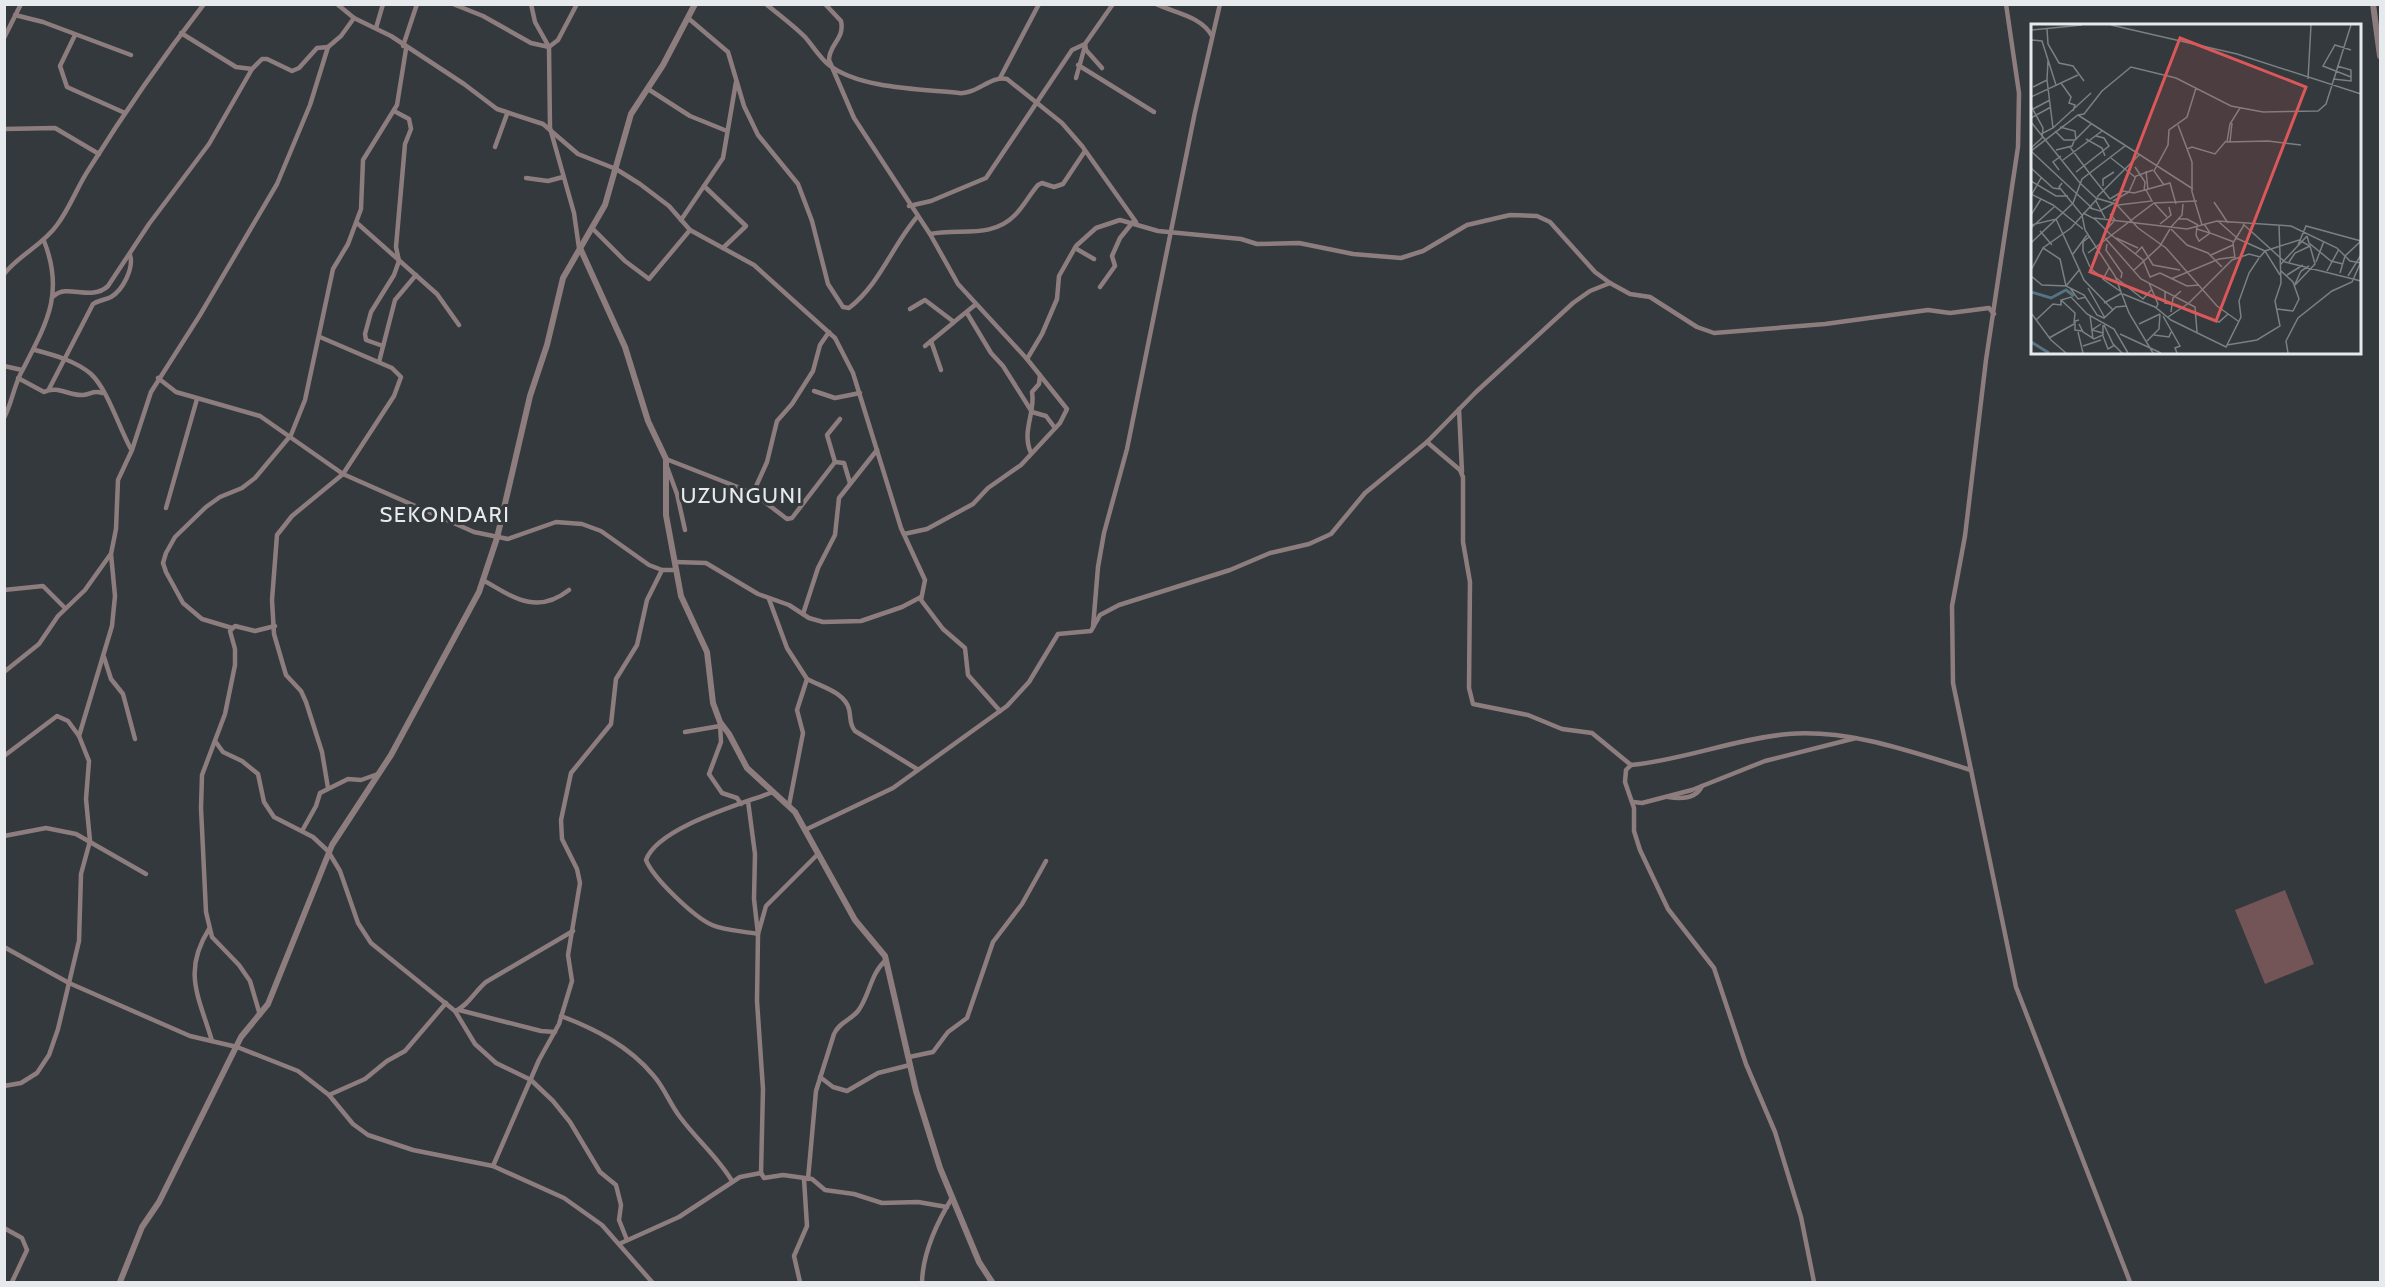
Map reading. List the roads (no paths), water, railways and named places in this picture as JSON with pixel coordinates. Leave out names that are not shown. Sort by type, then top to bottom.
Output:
[{"type":"street","points":[[4,38],[21,4]]},
{"type":"street","points":[[4,274],[21,256],[44,241],[59,223],[125,113],[204,4]]},
{"type":"street","points":[[337,4],[354,18],[376,28],[507,114],[550,128],[578,154],[616,169],[661,199],[690,230],[754,265],[829,332],[841,346],[860,393],[904,534],[925,580],[921,597],[940,626],[965,648],[968,675],[1000,711]]},
{"type":"street","points":[[376,28],[382,4]]},
{"type":"street","points":[[275,626],[255,631],[239,627],[232,628],[202,619],[183,603],[163,563],[175,537],[220,496],[242,488],[255,478],[291,435],[305,400],[333,269],[346,249],[357,223],[362,198],[363,160],[394,111],[405,47],[417,4]]},
{"type":"street","points":[[453,4],[483,16],[531,43],[549,47]]},
{"type":"street","points":[[531,4],[535,22],[549,47],[550,128],[574,213],[579,248],[625,347],[648,421],[666,459],[666,515],[681,596],[707,652],[713,703],[720,724],[722,742],[709,774],[722,793],[737,798],[741,804]]},
{"type":"street","points":[[549,47],[558,40],[576,4]]},
{"type":"street","points":[[120,1282],[141,1227],[159,1202],[237,1047],[275,991],[318,885],[328,851],[380,774],[483,580],[497,538],[559,289],[579,248],[605,205],[629,119],[695,4]]},
{"type":"street","points":[[766,4],[804,37],[831,66],[848,75],[880,84],[958,93],[973,91],[1000,78],[1007,79],[1034,103],[1054,115],[1085,150],[1135,223]]},
{"type":"street","points":[[825,4],[837,16],[842,27],[840,38],[829,53],[831,66],[854,118],[909,206],[930,234],[951,274],[975,305],[1027,359],[1067,408],[1064,418],[1056,428],[1021,465],[988,488],[969,507],[927,529],[904,534]]},
{"type":"street","points":[[1000,78],[1039,4]]},
{"type":"street","points":[[1076,78],[1085,45],[1113,4]]},
{"type":"street","points":[[1156,4],[1200,22],[1213,37]]},
{"type":"street","points":[[1092,630],[1097,574],[1104,533],[1127,449],[1220,4]]},
{"type":"street","points":[[2006,4],[2019,93],[2016,165],[1951,627],[1953,683],[2016,987],[2130,1282]]},
{"type":"street","points":[[2373,4],[2380,56]]},
{"type":"street","points":[[15,15],[43,22],[131,55]]},
{"type":"street","points":[[79,736],[104,657],[115,609],[111,554],[116,530],[118,480],[132,450],[151,392],[200,315],[280,178],[310,105],[328,47],[341,36],[354,18]]},
{"type":"street","points":[[688,18],[727,51],[746,110],[758,135],[798,184],[812,221],[828,284],[843,307],[849,308],[868,291],[893,247],[917,217]]},
{"type":"street","points":[[181,33],[236,67],[243,70],[252,69]]},
{"type":"street","points":[[75,35],[60,66],[67,87],[125,113]]},
{"type":"street","points":[[909,206],[932,201],[986,178],[1034,103],[1072,50],[1085,45]]},
{"type":"street","points":[[1085,45],[1102,68]]},
{"type":"street","points":[[54,296],[60,291],[86,293],[103,291],[130,255],[149,224],[209,144],[252,69],[264,59],[292,71],[299,68],[317,48],[328,47]]},
{"type":"street","points":[[1078,65],[1154,112]]},
{"type":"street","points":[[681,220],[723,158],[736,82]]},
{"type":"street","points":[[648,89],[690,116],[727,131]]},
{"type":"street","points":[[382,346],[366,340],[365,334],[373,306],[394,275],[399,261],[396,243],[405,144],[411,124],[409,118],[394,111]]},
{"type":"street","points":[[495,147],[507,114]]},
{"type":"street","points":[[4,129],[15,127],[59,129],[99,154]]},
{"type":"street","points":[[930,234],[982,231],[1004,224],[1019,210],[1038,184],[1044,183],[1054,187],[1062,184],[1085,150]]},
{"type":"street","points":[[526,178],[548,180],[563,177]]},
{"type":"street","points":[[704,186],[746,226],[723,248]]},
{"type":"street","points":[[1027,359],[1042,334],[1057,299],[1059,276],[1075,248],[1085,236],[1116,220],[1135,223],[1153,230],[1241,239],[1257,244],[1299,243],[1353,254],[1401,258],[1423,251],[1467,225],[1510,215],[1537,216],[1551,222],[1592,268],[1610,283],[1627,293],[1654,298],[1687,321],[1714,333],[1818,325],[1928,310],[1950,313],[1989,308],[1994,314]]},
{"type":"street","points":[[357,223],[437,294],[459,325]]},
{"type":"street","points":[[1100,287],[1116,265],[1112,256],[1116,245],[1135,223]]},
{"type":"street","points":[[592,228],[625,261],[649,279],[690,230]]},
{"type":"street","points":[[4,418],[18,378],[35,350],[54,296],[53,271],[44,241]]},
{"type":"street","points":[[1075,248],[1094,259]]},
{"type":"street","points":[[18,378],[44,392],[49,389],[93,304],[112,297],[120,288],[131,266],[130,255]]},
{"type":"street","points":[[379,362],[395,300],[416,275]]},
{"type":"street","points":[[1092,630],[1101,614],[1119,605],[1225,572],[1270,553],[1325,537],[1336,529],[1365,494],[1427,442],[1459,409],[1578,299],[1610,283]]},
{"type":"street","points":[[910,309],[925,300],[953,322]]},
{"type":"street","points":[[925,346],[975,305]]},
{"type":"street","points":[[967,313],[991,353],[1003,366],[1030,409],[1046,416],[1056,428]]},
{"type":"street","points":[[753,494],[767,462],[777,421],[792,404],[813,371],[820,345],[829,332]]},
{"type":"street","points":[[320,337],[399,373],[400,384],[343,474],[292,516],[277,535],[272,600],[274,634],[282,667],[304,696],[316,732],[328,788]]},
{"type":"street","points":[[931,341],[941,370]]},
{"type":"street","points":[[35,350],[63,359],[90,374],[104,393],[132,450]]},
{"type":"street","points":[[4,366],[22,370]]},
{"type":"street","points":[[1031,453],[1026,440],[1030,409],[1034,400],[1032,392],[1039,384],[1040,375]]},
{"type":"street","points":[[158,378],[176,392],[260,416],[291,435],[343,474],[465,528],[508,539],[556,522],[582,524],[601,531],[649,565],[662,570],[677,570]]},
{"type":"street","points":[[49,389],[84,395],[96,391],[104,393]]},
{"type":"street","points":[[814,391],[835,398],[860,393]]},
{"type":"street","points":[[166,508],[197,399]]},
{"type":"street","points":[[1459,409],[1465,500],[1463,542],[1469,577],[1469,688],[1473,704],[1528,715],[1562,729],[1592,734],[1614,749],[1631,765]]},
{"type":"street","points":[[835,462],[827,435],[840,419]]},
{"type":"street","points":[[1427,442],[1462,474]]},
{"type":"street","points":[[803,615],[818,568],[835,535],[838,498],[877,450]]},
{"type":"street","points":[[666,459],[753,494],[781,518],[789,519],[835,462]]},
{"type":"street","points":[[835,462],[844,463],[850,483]]},
{"type":"street","points":[[667,467],[677,494],[685,530]]},
{"type":"street","points":[[4,672],[39,644],[65,608],[85,590],[111,554]]},
{"type":"street","points":[[676,562],[706,562],[770,599],[789,604],[803,615],[823,622],[861,621],[893,611],[921,597]]},
{"type":"street","points":[[493,1166],[555,1032],[563,1002],[572,981],[568,955],[579,876],[561,832],[561,820],[571,773],[611,724],[616,679],[637,645],[647,600],[662,570]]},
{"type":"street","points":[[483,580],[526,602],[548,603],[569,591]]},
{"type":"street","points":[[4,590],[43,586],[65,608]]},
{"type":"street","points":[[770,599],[787,648],[807,679],[844,698],[849,708],[850,724],[855,731],[917,769]]},
{"type":"street","points":[[212,1041],[193,972],[197,952],[209,929],[201,790],[206,762],[225,714],[235,665],[232,628]]},
{"type":"street","points":[[805,830],[893,788],[1000,711],[1023,689],[1058,634],[1092,630]]},
{"type":"street","points":[[104,657],[111,679],[123,694],[135,739]]},
{"type":"street","points":[[789,805],[803,733],[797,710],[807,679]]},
{"type":"street","points":[[4,756],[57,716],[65,718],[79,736],[88,761],[86,800],[90,841],[81,874],[80,932],[49,1055],[37,1073],[21,1083],[4,1086]]},
{"type":"street","points":[[685,732],[720,724]]},
{"type":"street","points":[[720,724],[729,734],[747,768],[789,805],[855,920],[878,946],[886,960],[921,1112],[952,1198],[979,1262],[992,1282]]},
{"type":"street","points":[[1814,1282],[1802,1217],[1770,1115],[1746,1064],[1714,968],[1675,921],[1646,865],[1634,831],[1633,802],[1625,782],[1626,770],[1631,765],[1662,762],[1731,743],[1786,734],[1856,738],[1971,770]]},
{"type":"street","points":[[1633,802],[1642,803],[1702,786],[1765,761],[1856,738]]},
{"type":"street","points":[[215,741],[223,752],[242,761],[258,774],[264,802],[274,817],[302,831],[328,851],[340,871],[358,923],[371,944],[394,964],[457,1011],[541,1031],[555,1032]]},
{"type":"street","points":[[302,831],[316,806],[318,794],[348,779],[361,780],[380,774]]},
{"type":"street","points":[[758,934],[725,929],[705,921],[663,883],[646,860],[654,850],[696,819],[773,792]]},
{"type":"street","points":[[748,801],[755,854],[754,899],[758,934],[757,1001],[763,1089],[761,1173],[764,1178],[783,1175],[816,1180],[825,1190],[854,1194],[882,1203],[918,1202],[947,1207]]},
{"type":"street","points":[[4,836],[51,828],[90,841],[146,874]]},
{"type":"street","points":[[758,934],[769,902],[818,854]]},
{"type":"street","points":[[909,1057],[933,1053],[948,1032],[967,1018],[993,942],[1022,904],[1046,861]]},
{"type":"street","points":[[209,929],[250,981],[260,1015]]},
{"type":"street","points":[[457,1011],[486,982],[573,931]]},
{"type":"street","points":[[4,947],[69,982],[190,1036],[237,1047],[298,1071],[329,1095],[353,1124],[368,1135],[413,1150],[493,1166],[572,1203],[593,1216],[652,1282]]},
{"type":"street","points":[[800,1282],[794,1256],[807,1226],[806,1179],[816,1090],[837,1028],[857,1013],[875,974],[886,960]]},
{"type":"street","points":[[329,1095],[365,1079],[387,1061],[405,1051],[446,1004]]},
{"type":"street","points":[[457,1011],[474,1044],[502,1067],[531,1080],[553,1101],[593,1156],[600,1172],[616,1185],[621,1204],[619,1220],[627,1240]]},
{"type":"street","points":[[561,1016],[579,1022],[592,1032],[605,1035],[646,1067],[681,1118],[715,1156],[732,1181]]},
{"type":"street","points":[[820,1077],[833,1088],[847,1091],[878,1073],[910,1065]]},
{"type":"street","points":[[619,1244],[679,1217],[732,1181],[748,1174],[761,1173]]},
{"type":"street","points":[[922,1282],[927,1252],[952,1198]]},
{"type":"street","points":[[4,1228],[22,1238],[27,1250],[12,1282]]},
{"type":"district","name":"UZUNGUNI","points":[[742,495]]},
{"type":"district","name":"SEKONDARI","points":[[445,514]]}]
